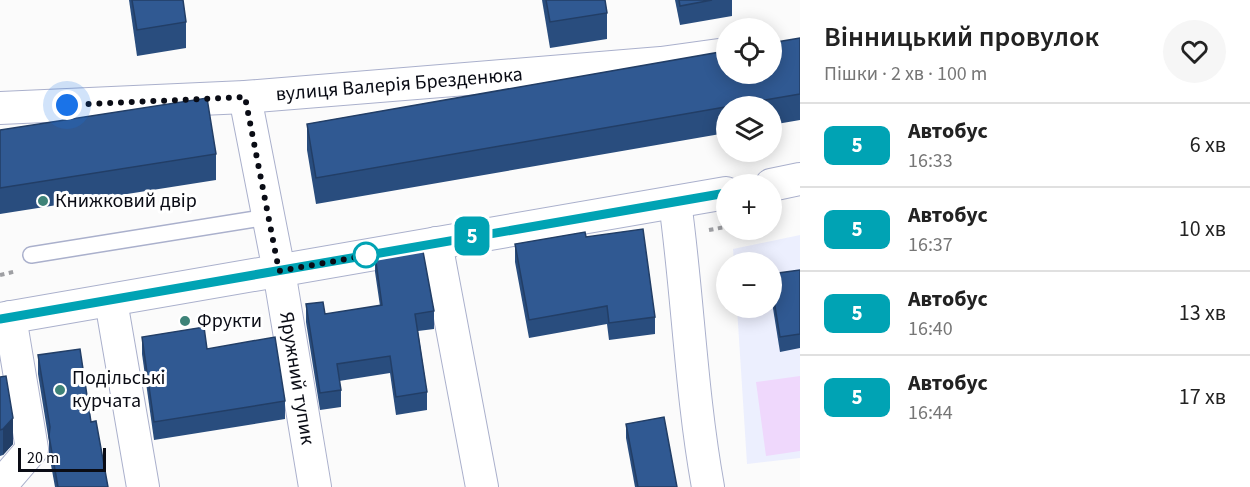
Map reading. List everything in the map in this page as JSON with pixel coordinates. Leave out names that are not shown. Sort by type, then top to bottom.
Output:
[{"type":"street","name":"вулиця Валерія Брезденюка","points":[[0,108],[245,97],[649,64],[716,55]]},
{"type":"street","name":"Яружний тупик","points":[[245,97],[279,271],[315,487]]},
{"type":"street","points":[[782,182],[800,179]]},
{"type":"street","points":[[0,481],[8,477],[32,449],[5,318],[716,195]]},
{"type":"street","points":[[675,202],[684,264],[702,450],[708,487]]},
{"type":"street","points":[[436,243],[482,487]]},
{"type":"street","points":[[111,301],[143,487]]},
{"type":"lane","points":[[28,262],[268,217]]},
{"type":"path","points":[[709,230],[716,229]]},
{"type":"path","points":[[0,275],[28,262]]},
{"type":"shaded area","points":[[800,235],[800,458],[747,464],[738,318],[782,318],[782,252],[733,252],[733,249]]},
{"type":"shaded area","points":[[800,376],[800,451],[766,456],[756,382]]},
{"type":"building","points":[[132,0],[183,0],[186,22],[137,30]]},
{"type":"building","points":[[546,0],[605,0],[607,13],[550,22]]},
{"type":"building","points":[[679,0],[712,0],[680,6]]},
{"type":"building","points":[[800,38],[800,94],[782,97],[716,96],[716,109],[316,178],[307,124],[716,53],[716,84],[782,84],[782,41]]},
{"type":"building","points":[[207,98],[216,154],[0,188],[0,130]]},
{"type":"building","points":[[643,229],[655,317],[609,323],[607,306],[529,320],[515,244],[585,232],[586,237]]},
{"type":"building","points":[[422,246],[434,311],[415,314],[427,392],[396,397],[390,356],[337,364],[341,390],[320,393],[306,304],[323,302],[325,314],[382,305],[375,255]]},
{"type":"building","points":[[800,270],[800,334],[780,337],[777,318],[782,318],[782,272]]},
{"type":"building","points":[[204,327],[207,349],[275,337],[285,401],[154,422],[142,337]]},
{"type":"building","points":[[80,349],[91,422],[96,421],[108,487],[58,487],[38,355]]},
{"type":"building","points":[[6,376],[13,418],[0,430],[0,377]]},
{"type":"building","points":[[664,417],[677,487],[638,487],[626,424]]},
{"type":"bus line","name":"5","points":[[0,319],[716,195]]},
{"type":"place","name":"Книжковий двір","points":[[43,201]]},
{"type":"place","name":"Фрукти","points":[[185,321]]},
{"type":"place","name":"Подільські курчата","points":[[60,390]]},
{"type":"route","points":[[67,105],[245,97],[279,271],[369,255],[366,255]]}]
